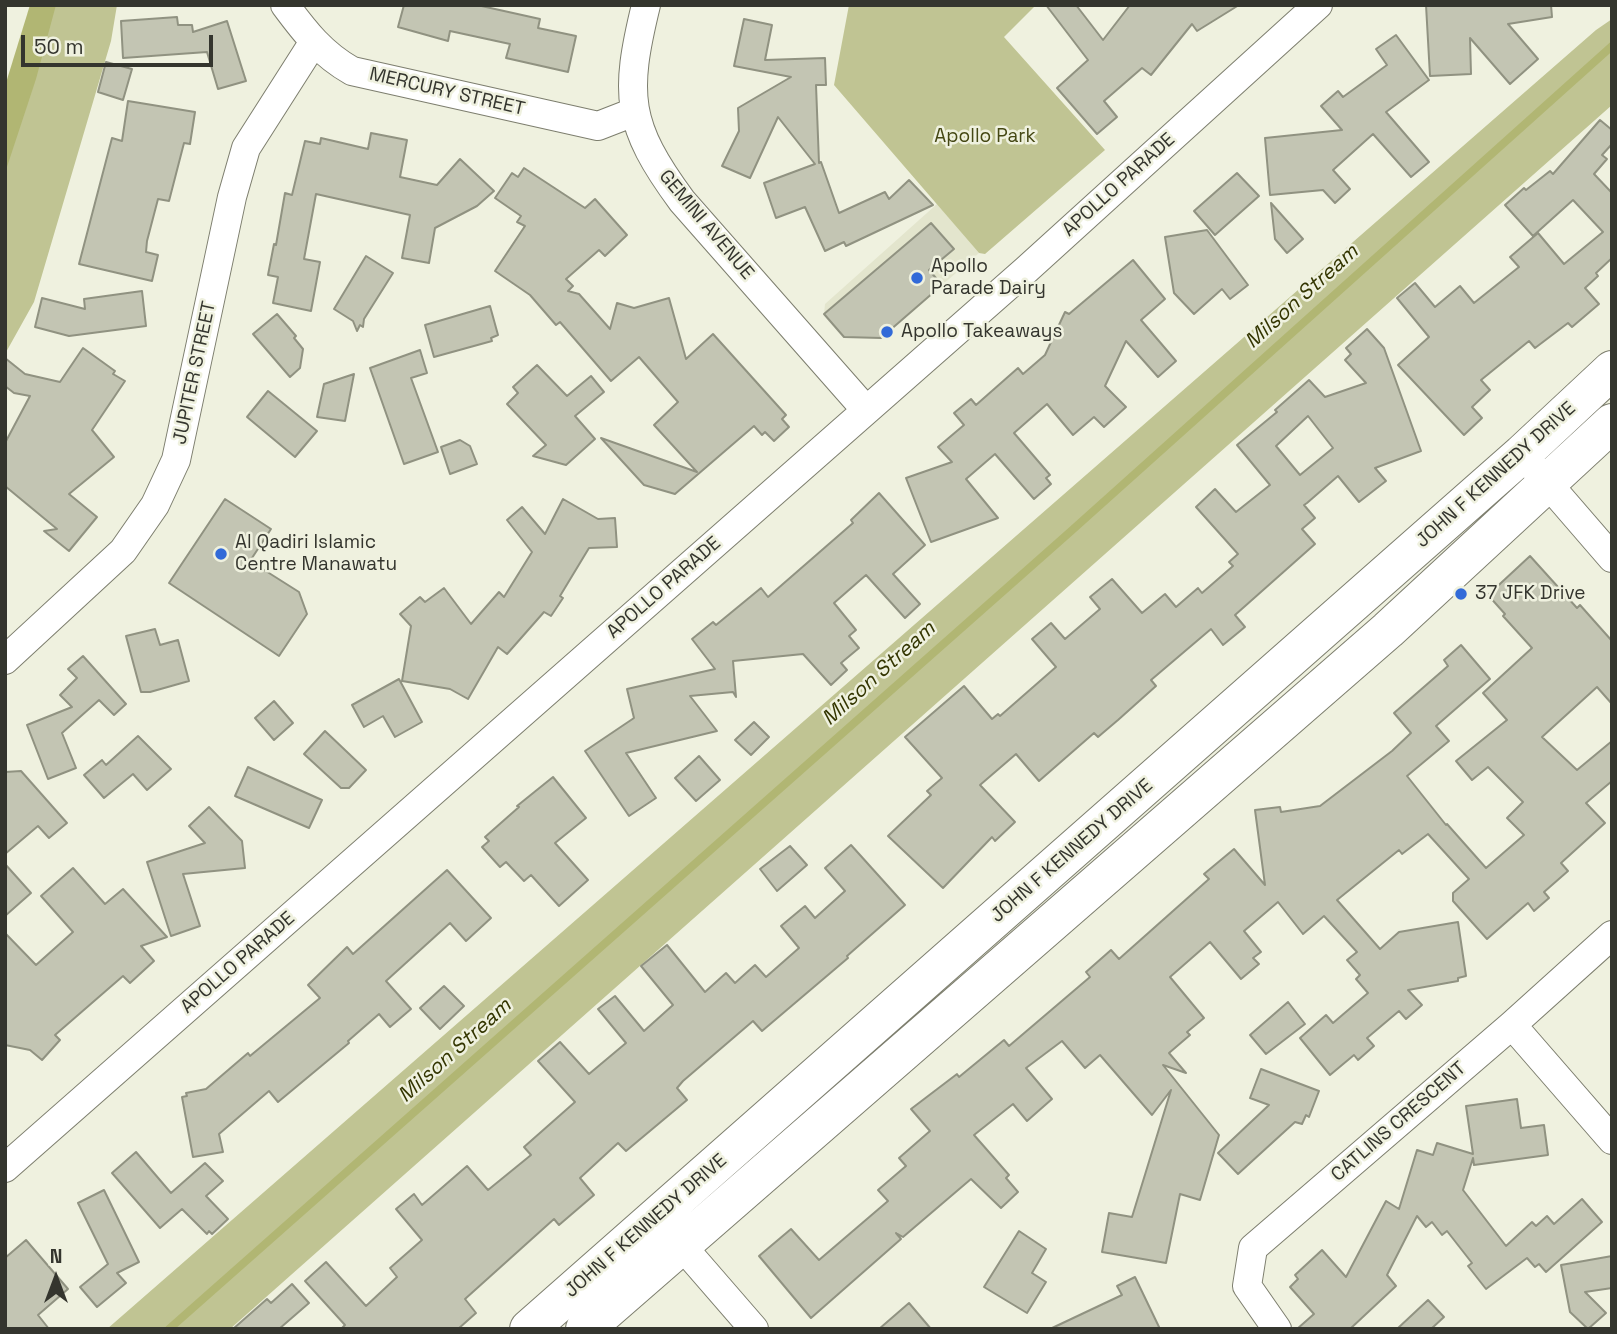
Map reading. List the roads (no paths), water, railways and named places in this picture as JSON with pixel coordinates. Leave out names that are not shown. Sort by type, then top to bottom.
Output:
[{"type":"main road","name":"JOHN F KENNEDY DRIVE","points":[[529,1329],[668,1231],[1119,864],[1388,629],[1534,468],[1612,370]]},
{"type":"main road","name":"JOHN F KENNEDY DRIVE","points":[[585,1329],[668,1231],[1094,832],[1534,468],[1612,423]]},
{"type":"main road","points":[[1094,832],[1119,864]]},
{"type":"street","name":"MERCURY STREET","points":[[285,5],[313,43],[333,60],[352,71],[598,126],[634,112]]},
{"type":"street","name":"GEMINI AVENUE","points":[[646,5],[632,79],[634,112],[645,143],[659,170],[682,201],[866,410]]},
{"type":"street","name":"APOLLO PARADE","points":[[5,1168],[1026,270],[1318,5]]},
{"type":"street","name":"JUPITER STREET","points":[[5,660],[123,551],[155,505],[176,460],[232,197],[246,148],[313,43]]},
{"type":"street","points":[[1534,468],[1612,558]]},
{"type":"street","name":"CATLINS CRESCENT","points":[[1277,1329],[1247,1286],[1253,1248],[1512,1025],[1612,935]]},
{"type":"street","points":[[1512,1025],[1612,1140]]},
{"type":"street","points":[[668,1231],[754,1329]]},
{"type":"waterway","name":"Milson Stream","points":[[169,1329],[1070,532],[1612,46]]},
{"type":"place","name":"Apollo Parade Dairy","points":[[917,278]]},
{"type":"place","name":"Apollo Takeaways","points":[[887,332]]},
{"type":"place","name":"Al Qadiri Islamic Centre Manawatu","points":[[221,554]]},
{"type":"place","name":"37 JFK Drive","points":[[1461,594]]},
{"type":"park label","name":"Apollo Park","points":[[985,137]]}]
